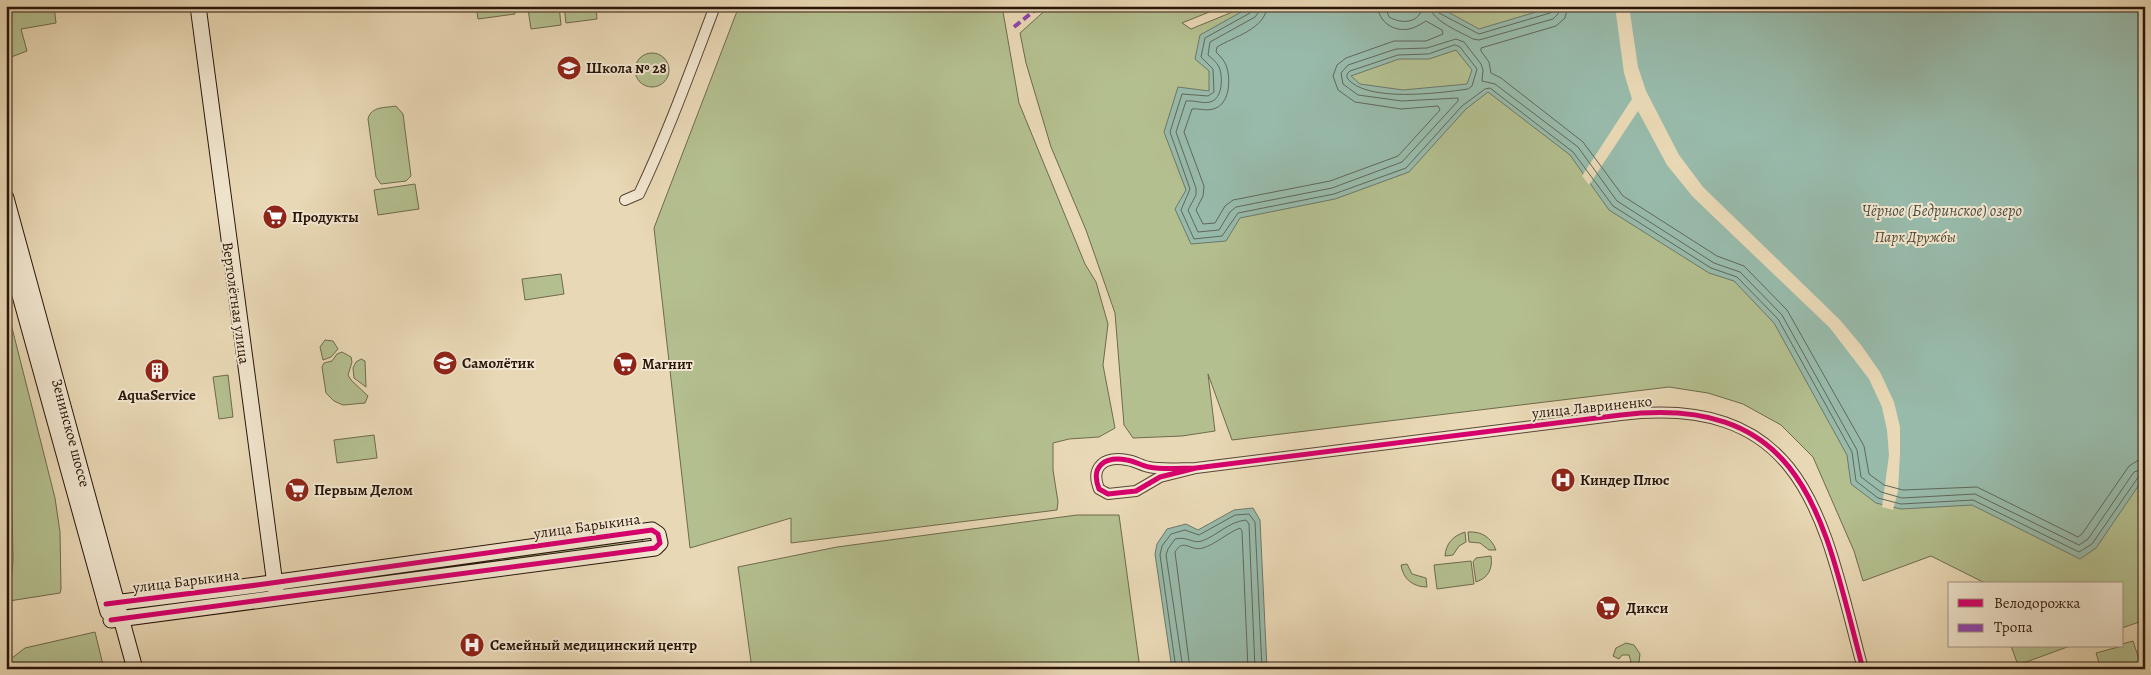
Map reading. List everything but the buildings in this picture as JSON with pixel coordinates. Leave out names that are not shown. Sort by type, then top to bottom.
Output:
[{"type":"street","name":"Вертолётная улица","points":[[198,6],[276,599]]},
{"type":"street","points":[[625,200],[639,194],[671,121],[715,6]]},
{"type":"street","name":"Зенинское шоссе","points":[[6,198],[112,603],[124,669]]},
{"type":"street","points":[[6,245],[112,603]]},
{"type":"street","name":"улица Лавриненко","points":[[1196,468],[1632,414],[1673,412],[1702,415],[1726,422],[1745,430],[1765,443],[1789,466],[1803,486],[1827,539],[1863,669]]},
{"type":"street","points":[[1123,460],[1149,467],[1196,468],[1160,477],[1138,490],[1108,494],[1098,489],[1096,472],[1099,465],[1104,462],[1123,460]]},
{"type":"street","name":"улица Барыкина","points":[[112,603],[652,530],[658,534],[660,543],[655,548],[116,619]]},
{"type":"street","name":"Зенинское шоссе","points":[[116,619],[135,669]]},
{"type":"green space","points":[[6,6],[54,6],[56,23],[21,29],[27,51],[6,59]]},
{"type":"green space","points":[[476,6],[514,6],[515,14],[478,19]]},
{"type":"green space","points":[[559,6],[561,25],[531,29],[528,9]]},
{"type":"green space","points":[[564,6],[596,6],[597,19],[566,23]]},
{"type":"green space","points":[[739,6],[1002,6],[1019,103],[1085,264],[1096,282],[1108,324],[1103,365],[1115,428],[1099,437],[1069,439],[1053,443],[1053,470],[1058,502],[1057,510],[791,543],[791,518],[690,548],[654,228]]},
{"type":"green space","name":"Парк Дружбы","points":[[1050,6],[1224,6],[1182,23],[1191,29],[1247,6],[2145,6],[2145,620],[2124,627],[2124,582],[1983,582],[1931,556],[1863,581],[1854,551],[1813,457],[1781,425],[1743,404],[1708,393],[1669,387],[1232,440],[1208,374],[1215,431],[1182,436],[1133,438],[1124,425],[1115,313],[1086,230],[1051,147],[1026,63],[1020,33]]},
{"type":"green space","points":[[652,53],[659,54],[664,58],[668,63],[668,77],[664,82],[659,86],[652,87],[645,86],[640,82],[636,77],[635,70],[636,63],[640,58],[645,54]]},
{"type":"green space","points":[[396,106],[403,114],[411,176],[406,181],[381,184],[376,177],[368,119],[375,110]]},
{"type":"green space","points":[[415,184],[419,209],[378,215],[374,190]]},
{"type":"green space","points":[[561,274],[564,294],[525,300],[522,279]]},
{"type":"green space","points":[[6,304],[55,498],[60,532],[61,589],[60,593],[9,601],[6,598],[6,578],[12,573],[13,560],[11,457],[6,404]]},
{"type":"green space","points":[[325,340],[333,341],[338,349],[331,357],[323,360],[320,347]]},
{"type":"green space","points":[[342,352],[351,357],[352,362],[348,375],[368,396],[365,403],[343,405],[334,401],[326,393],[322,367],[324,363],[332,361],[337,354]]},
{"type":"green space","points":[[361,359],[365,361],[366,387],[354,378],[353,368],[356,362]]},
{"type":"green space","points":[[228,375],[233,417],[219,419],[213,377]]},
{"type":"green space","points":[[374,435],[377,458],[337,463],[334,440]]},
{"type":"green space","points":[[1077,515],[1119,515],[1140,669],[752,669],[738,567],[837,547]]},
{"type":"green space","points":[[1465,532],[1466,542],[1459,546],[1453,555],[1445,556],[1451,541]]},
{"type":"green space","points":[[1468,532],[1485,536],[1496,550],[1489,550],[1480,543],[1469,542]]},
{"type":"green space","points":[[642,537],[643,543],[293,589],[293,584]]},
{"type":"green space","points":[[1491,556],[1489,572],[1484,578],[1476,582],[1473,562],[1476,558]]},
{"type":"green space","points":[[1471,561],[1474,584],[1437,589],[1434,565]]},
{"type":"green space","points":[[1407,564],[1412,574],[1426,578],[1427,587],[1417,586],[1406,578],[1401,565]]},
{"type":"green space","points":[[95,632],[104,669],[7,669],[12,658],[25,648]]},
{"type":"green space","points":[[2133,641],[2141,665],[2130,669],[2101,669],[2096,653],[2115,648],[2124,648],[2124,643]]},
{"type":"green space","points":[[1626,643],[1634,645],[1640,654],[1639,662],[1633,669],[1627,666],[1631,662],[1629,655],[1622,655],[1619,659],[1613,656],[1616,648]]},
{"type":"green space","points":[[2012,648],[2065,648],[2018,665]]},
{"type":"water","name":"Чёрное (Бедринское) озеро","points":[[1389,6],[1404,11],[1417,6],[1437,6],[1479,29],[1556,6],[2145,6],[2145,476],[2096,548],[2080,559],[1972,505],[1901,509],[1876,503],[1851,484],[1847,455],[1774,323],[1734,281],[1709,273],[1609,210],[1570,155],[1488,92],[1466,109],[1409,172],[1335,199],[1240,218],[1226,241],[1191,244],[1175,209],[1186,190],[1164,132],[1178,87],[1209,91],[1209,71],[1195,59],[1200,35],[1250,7]],"holes":[[[1456,50],[1472,70],[1467,84],[1403,90],[1360,84],[1351,76],[1399,59],[1429,59]]]},
{"type":"water","points":[[1253,508],[1260,520],[1267,669],[1172,669],[1155,554],[1157,544],[1167,529],[1186,524],[1198,530],[1234,510]]},
{"type":"pier","points":[[1615,6],[1629,6],[1638,67],[1646,91],[1679,155],[1703,187],[1840,320],[1880,372],[1894,402],[1900,427],[1898,491],[1893,510],[1882,507],[1889,455],[1887,430],[1882,407],[1869,379],[1830,328],[1693,197],[1667,165],[1638,111],[1589,185],[1582,176],[1632,99],[1624,73]]},
{"type":"marked path","points":[[1014,27],[1040,6]]},
{"type":"cycle path","points":[[1196,468],[1155,468],[1119,459],[1106,461],[1101,464],[1096,474],[1099,489],[1108,494],[1136,491],[1160,477],[1196,468],[1621,415],[1684,414],[1733,425],[1770,448],[1798,480],[1819,520],[1835,565],[1863,669]]},
{"type":"cycle path","points":[[106,604],[652,530],[658,534],[660,543],[655,548],[111,620]]},
{"type":"place","name":"Школа № 28","points":[[569,68]]},
{"type":"place","name":"Продукты","points":[[275,217]]},
{"type":"place","name":"Самолётик","points":[[445,363]]},
{"type":"place","name":"Магнит","points":[[625,364]]},
{"type":"place","name":"AquaService","points":[[157,371]]},
{"type":"place","name":"Киндер Плюс","points":[[1563,480]]},
{"type":"place","name":"Первым Делом","points":[[297,490]]},
{"type":"place","name":"Дикси","points":[[1608,608]]},
{"type":"place","name":"Семейный медицинский центр","points":[[472,645]]}]
